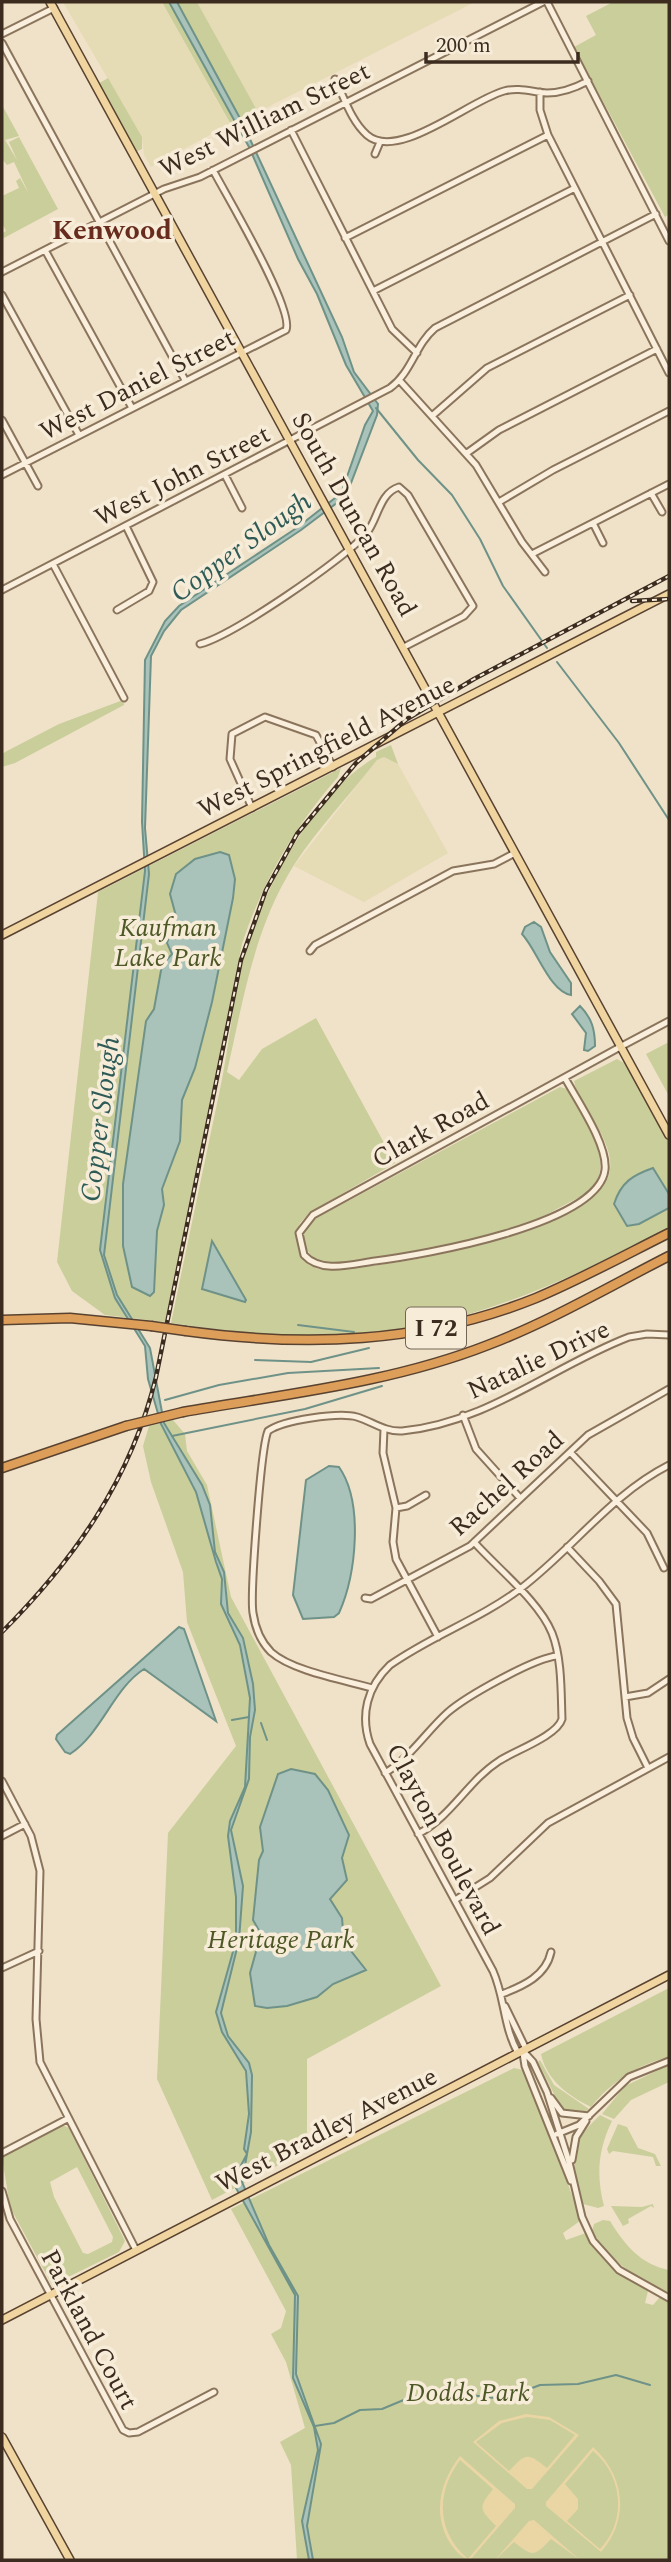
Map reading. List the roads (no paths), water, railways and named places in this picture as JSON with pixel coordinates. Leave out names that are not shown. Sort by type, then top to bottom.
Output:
[{"type":"highway","name":"I 72","points":[[2,1320],[70,1318],[270,1341],[321,1342],[428,1330],[483,1317],[535,1298],[669,1233]]},
{"type":"highway","points":[[2,1468],[126,1426],[183,1412],[342,1384],[442,1361],[531,1327],[669,1256]]},
{"type":"main road","name":"South Duncan Road","points":[[52,5],[669,1135]]},
{"type":"main road","name":"West Springfield Avenue","points":[[2,935],[669,594]]},
{"type":"main road","name":"West Bradley Avenue","points":[[2,2319],[669,1975]]},
{"type":"main road","points":[[2,2437],[4,2448],[70,2560]]},
{"type":"street","points":[[545,2],[669,241]]},
{"type":"street","name":"West William Street","points":[[2,272],[155,194],[246,154],[545,2]]},
{"type":"street","points":[[2,34],[52,5]]},
{"type":"street","points":[[2,43],[185,380]]},
{"type":"street","points":[[335,79],[361,129],[380,142],[405,139],[502,91],[520,89],[559,92],[588,81]]},
{"type":"street","points":[[540,92],[540,110],[548,135],[669,373]]},
{"type":"street","points":[[291,130],[395,334],[417,353]]},
{"type":"street","points":[[345,237],[548,135]]},
{"type":"street","points":[[375,154],[380,142]]},
{"type":"street","name":"West Daniel Street","points":[[2,475],[282,332],[288,326],[288,315],[261,258],[213,170]]},
{"type":"street","points":[[373,291],[575,188]]},
{"type":"street","name":"West John Street","points":[[2,590],[376,396],[400,381],[429,333],[444,322],[656,214]]},
{"type":"street","points":[[45,250],[132,408]]},
{"type":"street","points":[[2,295],[79,435]]},
{"type":"street","points":[[432,416],[487,368],[630,295]]},
{"type":"street","points":[[467,453],[499,430],[657,349]]},
{"type":"street","points":[[400,381],[467,453],[545,572]]},
{"type":"street","points":[[499,502],[553,470],[669,411]]},
{"type":"street","points":[[2,420],[38,486]]},
{"type":"street","points":[[225,475],[242,509]]},
{"type":"street","points":[[532,554],[669,484]]},
{"type":"street","points":[[200,644],[226,634],[351,549],[371,527],[387,495],[399,487],[408,495],[462,593],[473,606],[464,616],[404,647]]},
{"type":"street","points":[[651,494],[662,513]]},
{"type":"street","points":[[593,523],[603,543]]},
{"type":"street","points":[[117,610],[149,591],[153,582],[125,526]]},
{"type":"street","points":[[53,564],[124,698]]},
{"type":"street","points":[[252,808],[230,760],[232,734],[265,717],[316,735],[333,766]]},
{"type":"street","points":[[310,951],[315,945],[453,871],[494,864],[515,853]]},
{"type":"street","name":"Clark Road","points":[[565,1078],[603,1154],[603,1178],[594,1193],[502,1237],[384,1260],[317,1264],[304,1255],[299,1244],[301,1227],[309,1217],[669,1021]]},
{"type":"street","name":"Natalie Drive","points":[[384,1429],[405,1430],[463,1415],[500,1402],[618,1341],[647,1334],[669,1335]]},
{"type":"street","name":"Rachel Road","points":[[365,1598],[371,1599],[474,1542],[594,1431],[669,1389]]},
{"type":"street","points":[[438,1637],[406,1580],[393,1549],[396,1508],[383,1453],[384,1429],[354,1416],[337,1415],[268,1431],[253,1587],[255,1623],[271,1651],[293,1664],[372,1688],[390,1665],[519,1590],[616,1501],[643,1480],[669,1465]]},
{"type":"street","points":[[463,1415],[476,1450],[520,1498]]},
{"type":"street","points":[[570,1452],[647,1533],[664,1568]]},
{"type":"street","points":[[396,1508],[407,1506],[426,1496]]},
{"type":"street","points":[[418,1833],[446,1815],[495,1764],[561,1725],[557,1656],[546,1620],[474,1542]]},
{"type":"street","points":[[567,1547],[599,1581],[615,1604],[629,1729],[648,1768]]},
{"type":"street","points":[[385,1773],[460,1703],[535,1662],[557,1656]]},
{"type":"street","points":[[625,1697],[648,1693],[669,1679]]},
{"type":"street","name":"Clayton Boulevard","points":[[372,1688],[366,1710],[366,1729],[385,1773],[456,1900],[502,1994],[507,2031],[522,2051]]},
{"type":"street","points":[[456,1900],[490,1878],[548,1823],[669,1758]]},
{"type":"street","points":[[2,1781],[36,1848],[40,1871],[37,2050],[44,2074],[66,2119],[136,2250]]},
{"type":"street","points":[[2,1836],[25,1824]]},
{"type":"street","points":[[2,1968],[38,1951]]},
{"type":"street","points":[[502,1994],[536,1977],[549,1962],[551,1952]]},
{"type":"street","points":[[522,2051],[533,2062],[547,2092],[562,2113],[589,2116]]},
{"type":"street","points":[[522,2051],[525,2066],[572,2173]]},
{"type":"street","points":[[557,2134],[589,2116],[629,2077],[669,2061]]},
{"type":"street","points":[[547,2092],[585,2225],[604,2256],[628,2276],[669,2298]]},
{"type":"street","points":[[574,2187],[573,2144],[589,2116]]},
{"type":"street","points":[[2,2153],[66,2119]]},
{"type":"street","name":"Parkland Court","points":[[2,2190],[10,2219],[118,2424],[126,2432],[138,2432],[214,2392]]},
{"type":"water","points":[[169,2],[177,2],[242,122],[342,337],[354,372],[378,404],[377,415],[346,496],[301,530],[181,610],[164,631],[151,656],[145,828],[149,874],[104,1255],[117,1295],[150,1348],[164,1423],[202,1485],[210,1505],[215,1552],[224,1572],[228,1613],[243,1638],[253,1684],[255,1710],[250,1737],[249,1779],[231,1830],[243,1886],[239,1940],[221,2013],[228,2036],[249,2063],[252,2075],[251,2132],[242,2182],[269,2245],[298,2296],[296,2374],[321,2444],[307,2526],[313,2560],[309,2560],[302,2521],[318,2450],[314,2427],[293,2378],[295,2295],[236,2188],[239,2169],[247,2154],[244,2149],[249,2114],[246,2071],[222,2032],[216,2012],[236,1941],[236,1897],[228,1836],[230,1821],[245,1787],[250,1698],[240,1645],[221,1604],[222,1579],[196,1492],[161,1424],[148,1379],[145,1346],[115,1298],[100,1250],[145,871],[142,822],[145,660],[165,621],[179,606],[298,527],[342,491],[365,425],[373,411],[346,365],[317,294],[298,259],[249,147]]},
{"type":"water","points":[[220,852],[229,855],[235,879],[233,898],[212,1002],[195,1068],[182,1100],[180,1141],[162,1189],[164,1205],[157,1231],[154,1292],[150,1296],[132,1287],[123,1246],[123,1184],[146,1021],[154,1009],[162,965],[172,954],[167,943],[176,916],[170,894],[176,874],[195,859]]},
{"type":"water","points":[[534,922],[541,927],[550,952],[571,983],[571,995],[563,992],[550,979],[522,934],[525,927]]},
{"type":"water","points":[[580,1006],[593,1029],[595,1046],[588,1051],[584,1050],[586,1033],[572,1014]]},
{"type":"water","points":[[653,1168],[669,1194],[669,1208],[639,1224],[627,1226],[614,1204],[617,1196],[629,1180]]},
{"type":"water","points":[[212,1241],[246,1300],[245,1302],[202,1289]]},
{"type":"water","points":[[329,1466],[339,1467],[352,1500],[355,1539],[350,1579],[339,1613],[334,1617],[303,1619],[293,1595],[306,1480]]},
{"type":"water","points":[[179,1627],[184,1629],[216,1721],[144,1669],[124,1688],[91,1735],[70,1754],[65,1752],[56,1739],[57,1735]]},
{"type":"water","points":[[291,1769],[315,1774],[328,1790],[349,1835],[342,1858],[347,1880],[330,1899],[342,1918],[344,1942],[366,1970],[333,1984],[317,1997],[287,2006],[267,2008],[255,2006],[250,1973],[261,1934],[253,1920],[259,1860],[263,1851],[260,1827],[278,1774]]},
{"type":"waterway","points":[[376,408],[418,460],[452,495],[480,539],[503,586],[547,648]]},
{"type":"waterway","points":[[557,662],[619,743],[669,820]]},
{"type":"waterway","points":[[298,1325],[354,1332]]},
{"type":"waterway","points":[[255,1360],[311,1362],[369,1348]]},
{"type":"waterway","points":[[165,1400],[219,1385],[288,1373],[379,1368]]},
{"type":"waterway","points":[[172,1436],[305,1409],[382,1386]]},
{"type":"waterway","points":[[232,1720],[249,1717]]},
{"type":"waterway","points":[[261,1723],[267,1740]]},
{"type":"waterway","points":[[315,2426],[334,2423],[360,2410],[382,2409],[437,2391],[503,2399],[540,2385],[578,2384],[616,2375],[650,2385]]},
{"type":"railway","points":[[2,1632],[29,1604],[76,1546],[116,1483],[132,1450],[156,1377],[241,960],[266,890],[297,834],[356,763],[407,719],[474,679],[669,576]]},
{"type":"railway","points":[[632,601],[669,599]]},
{"type":"district","name":"Kenwood","points":[[112,229]]},
{"type":"water label","name":"Copper Slough","points":[[240,546]]},
{"type":"water label","name":"Copper Slough","points":[[99,1119]]},
{"type":"park label","name":"Kaufman Lake Park","points":[[168,942]]},
{"type":"park label","name":"Heritage Park","points":[[281,1939]]},
{"type":"park label","name":"Dodds Park","points":[[468,2392]]}]
